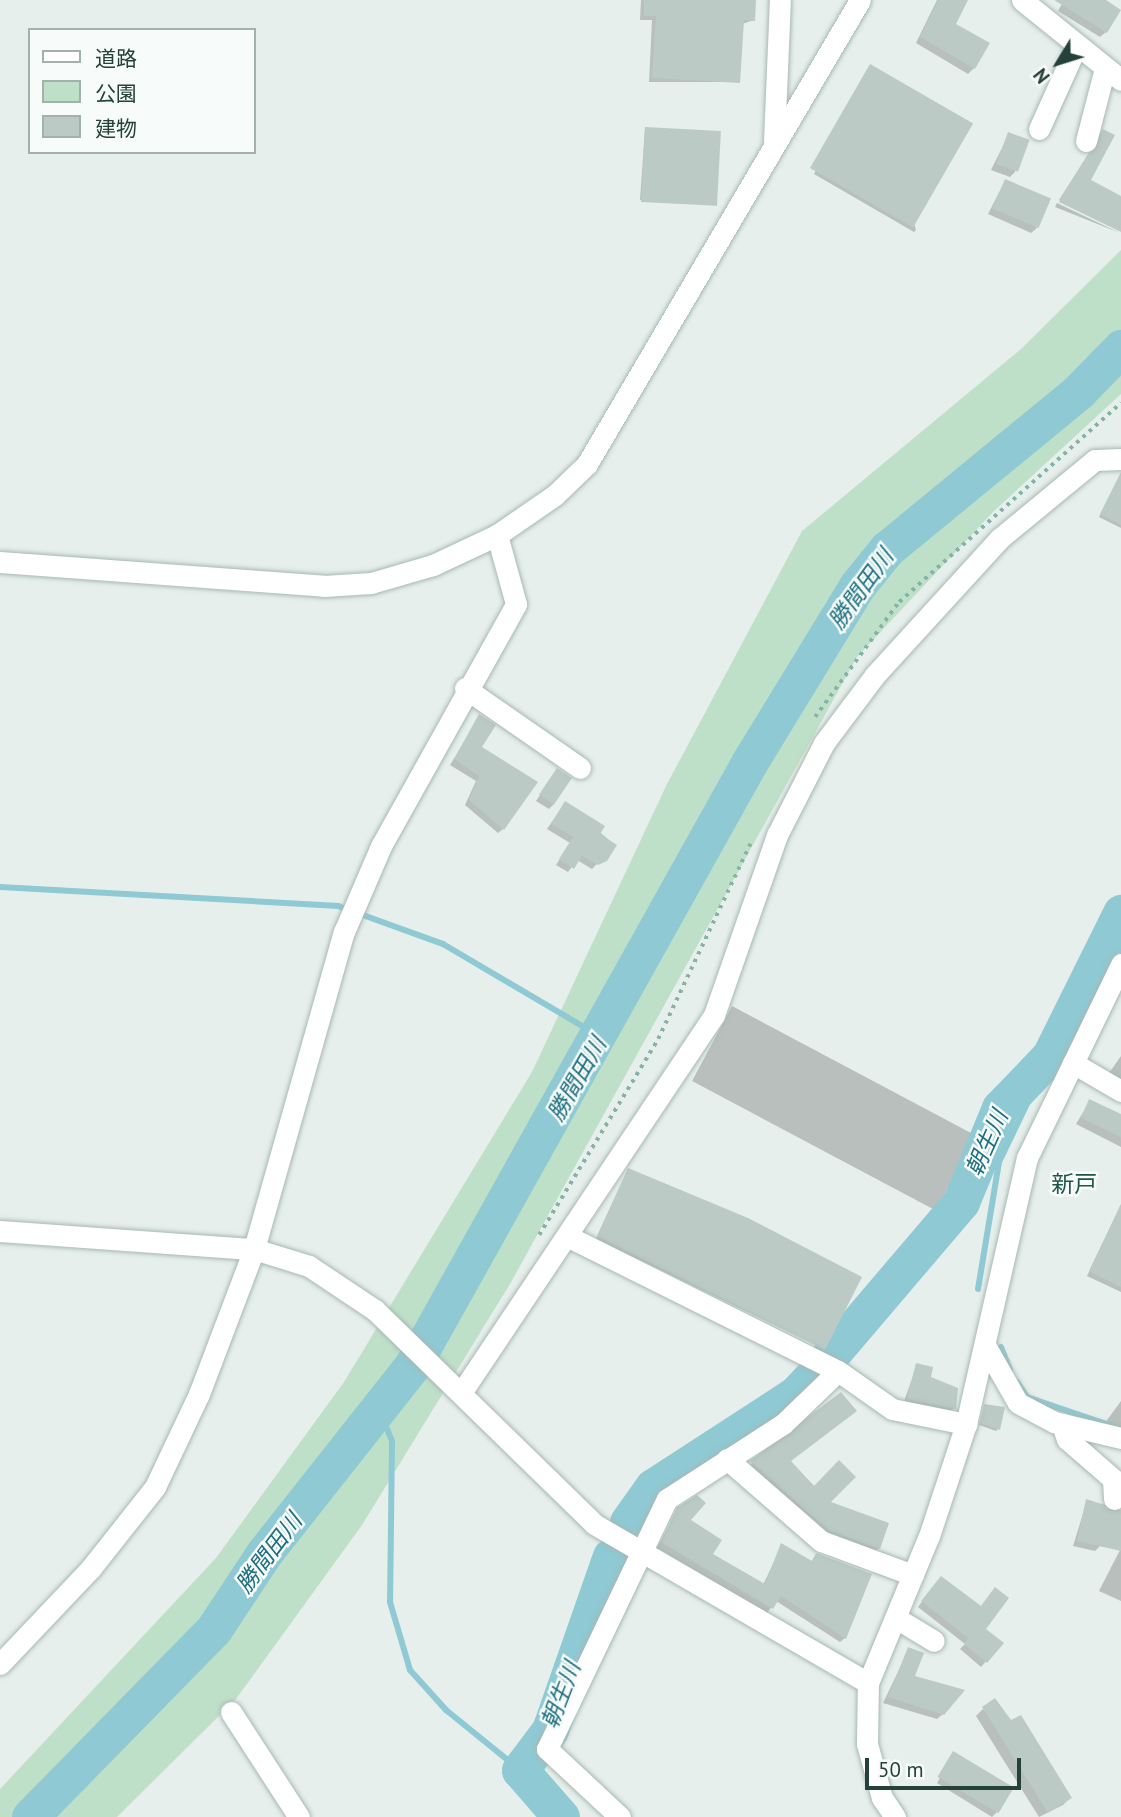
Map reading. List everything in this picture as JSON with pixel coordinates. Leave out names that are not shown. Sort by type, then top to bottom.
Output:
[{"type":"street","points":[[773,146],[780,0]]},
{"type":"street","points":[[0,562],[324,586],[371,583],[433,565],[497,535],[555,495],[587,464],[860,0]]},
{"type":"street","points":[[1036,4],[1076,47],[1112,76],[1086,141]]},
{"type":"street","points":[[1039,129],[1076,47]]},
{"type":"street","points":[[463,1390],[714,1015],[777,835],[824,743],[875,675],[999,539],[1095,460],[1121,459]]},
{"type":"street","points":[[0,1664],[92,1568],[155,1487],[254,1249],[344,932],[381,846],[465,688],[516,604],[497,535]]},
{"type":"street","points":[[465,688],[580,768]]},
{"type":"street","points":[[895,1817],[882,1798],[867,1744],[868,1683],[913,1575],[966,1424],[986,1347],[1027,1158],[1121,964]]},
{"type":"street","points":[[1073,1063],[1121,1091]]},
{"type":"street","points":[[0,1231],[254,1249],[309,1266],[375,1310],[463,1390],[594,1524],[868,1683]]},
{"type":"street","points":[[567,1236],[838,1371],[892,1409],[966,1424]]},
{"type":"street","points":[[986,1347],[1018,1403],[1062,1423],[1121,1438]]},
{"type":"street","points":[[620,1817],[547,1749],[638,1551],[667,1499],[783,1424],[838,1371]]},
{"type":"street","points":[[1062,1423],[1068,1439],[1113,1479],[1114,1499]]},
{"type":"street","points":[[727,1459],[821,1541],[913,1575]]},
{"type":"street","points":[[896,1618],[934,1641]]},
{"type":"street","points":[[231,1712],[299,1817]]},
{"type":"green space","points":[[1121,250],[1121,394],[993,512],[857,657],[510,1284],[362,1525],[236,1699],[117,1817],[0,1817],[0,1789],[216,1558],[344,1382],[532,1072],[667,784],[802,531],[1021,349]]},
{"type":"building","points":[[644,0],[756,0],[755,21],[744,20],[740,83],[652,78],[656,16],[644,16]]},
{"type":"building","points":[[938,0],[968,0],[956,24],[990,43],[975,69],[920,37]]},
{"type":"building","points":[[1054,0],[1106,0],[1121,10],[1107,33]]},
{"type":"building","points":[[870,64],[973,124],[913,227],[810,168]]},
{"type":"building","points":[[645,127],[721,131],[717,206],[641,202]]},
{"type":"building","points":[[1103,129],[1115,135],[1091,180],[1121,196],[1121,232],[1059,202]]},
{"type":"building","points":[[1008,132],[1030,140],[1018,172],[996,164]]},
{"type":"building","points":[[1005,179],[1051,199],[1039,228],[992,208]]},
{"type":"building","points":[[1121,472],[1121,525],[1100,514]]},
{"type":"building","points":[[479,714],[496,725],[482,747],[538,782],[504,830],[469,800],[479,776],[454,759]]},
{"type":"building","points":[[557,768],[572,778],[554,805],[539,795]]},
{"type":"building","points":[[565,801],[605,826],[600,834],[617,845],[607,861],[598,865],[582,856],[574,869],[559,859],[573,837],[551,824]]},
{"type":"building","points":[[1089,1099],[1121,1114],[1121,1137],[1081,1118]]},
{"type":"building","points":[[628,1168],[748,1218],[862,1277],[825,1350],[597,1236]]},
{"type":"building","points":[[1121,1205],[1121,1287],[1089,1271]]},
{"type":"building","points":[[916,1363],[933,1367],[931,1377],[958,1388],[956,1409],[907,1399]]},
{"type":"building","points":[[841,1392],[857,1411],[791,1461],[814,1486],[839,1460],[856,1477],[831,1502],[889,1523],[880,1549],[828,1530],[750,1461]]},
{"type":"building","points":[[984,1404],[1005,1407],[1000,1430],[980,1423]]},
{"type":"building","points":[[697,1495],[706,1503],[691,1520],[722,1540],[713,1554],[765,1584],[781,1543],[812,1561],[816,1553],[872,1574],[846,1639],[781,1596],[773,1609],[661,1542],[677,1508]]},
{"type":"building","points":[[1086,1499],[1121,1510],[1121,1551],[1077,1541]]},
{"type":"building","points":[[941,1576],[981,1606],[995,1587],[1009,1598],[986,1629],[1004,1643],[987,1663],[964,1644],[968,1638],[921,1601]]},
{"type":"building","points":[[908,1647],[924,1653],[915,1676],[965,1690],[944,1715],[888,1697]]},
{"type":"building","points":[[995,1698],[1011,1720],[1021,1715],[1072,1798],[1048,1813],[982,1707]]},
{"type":"building","points":[[953,1751],[1014,1788],[998,1813],[938,1777]]},
{"type":"waterway","name":"勝間田川","points":[[30,1817],[214,1629],[265,1552],[414,1363],[749,763],[857,586],[887,549],[1078,392],[1121,348]]},
{"type":"waterway","name":"勝間田川","points":[[0,887],[338,906],[443,944],[601,1037]]},
{"type":"waterway","name":"朝生川","points":[[829,1357],[961,1202],[1000,1108],[1050,1056],[1121,913]]},
{"type":"waterway","points":[[978,1289],[999,1162],[1050,1056]]},
{"type":"waterway","points":[[1001,1347],[1010,1369]]},
{"type":"waterway","name":"朝生川","points":[[628,1522],[653,1487],[796,1394],[819,1369]]},
{"type":"waterway","points":[[1017,1382],[1027,1397],[1112,1426]]},
{"type":"waterway","points":[[379,1409],[392,1442],[390,1602],[410,1670],[446,1710],[520,1770]]},
{"type":"waterway","name":"朝生川","points":[[561,1817],[520,1770],[550,1730],[611,1556]]},
{"type":"district","name":"新戸","points":[[1074,1184]]}]
